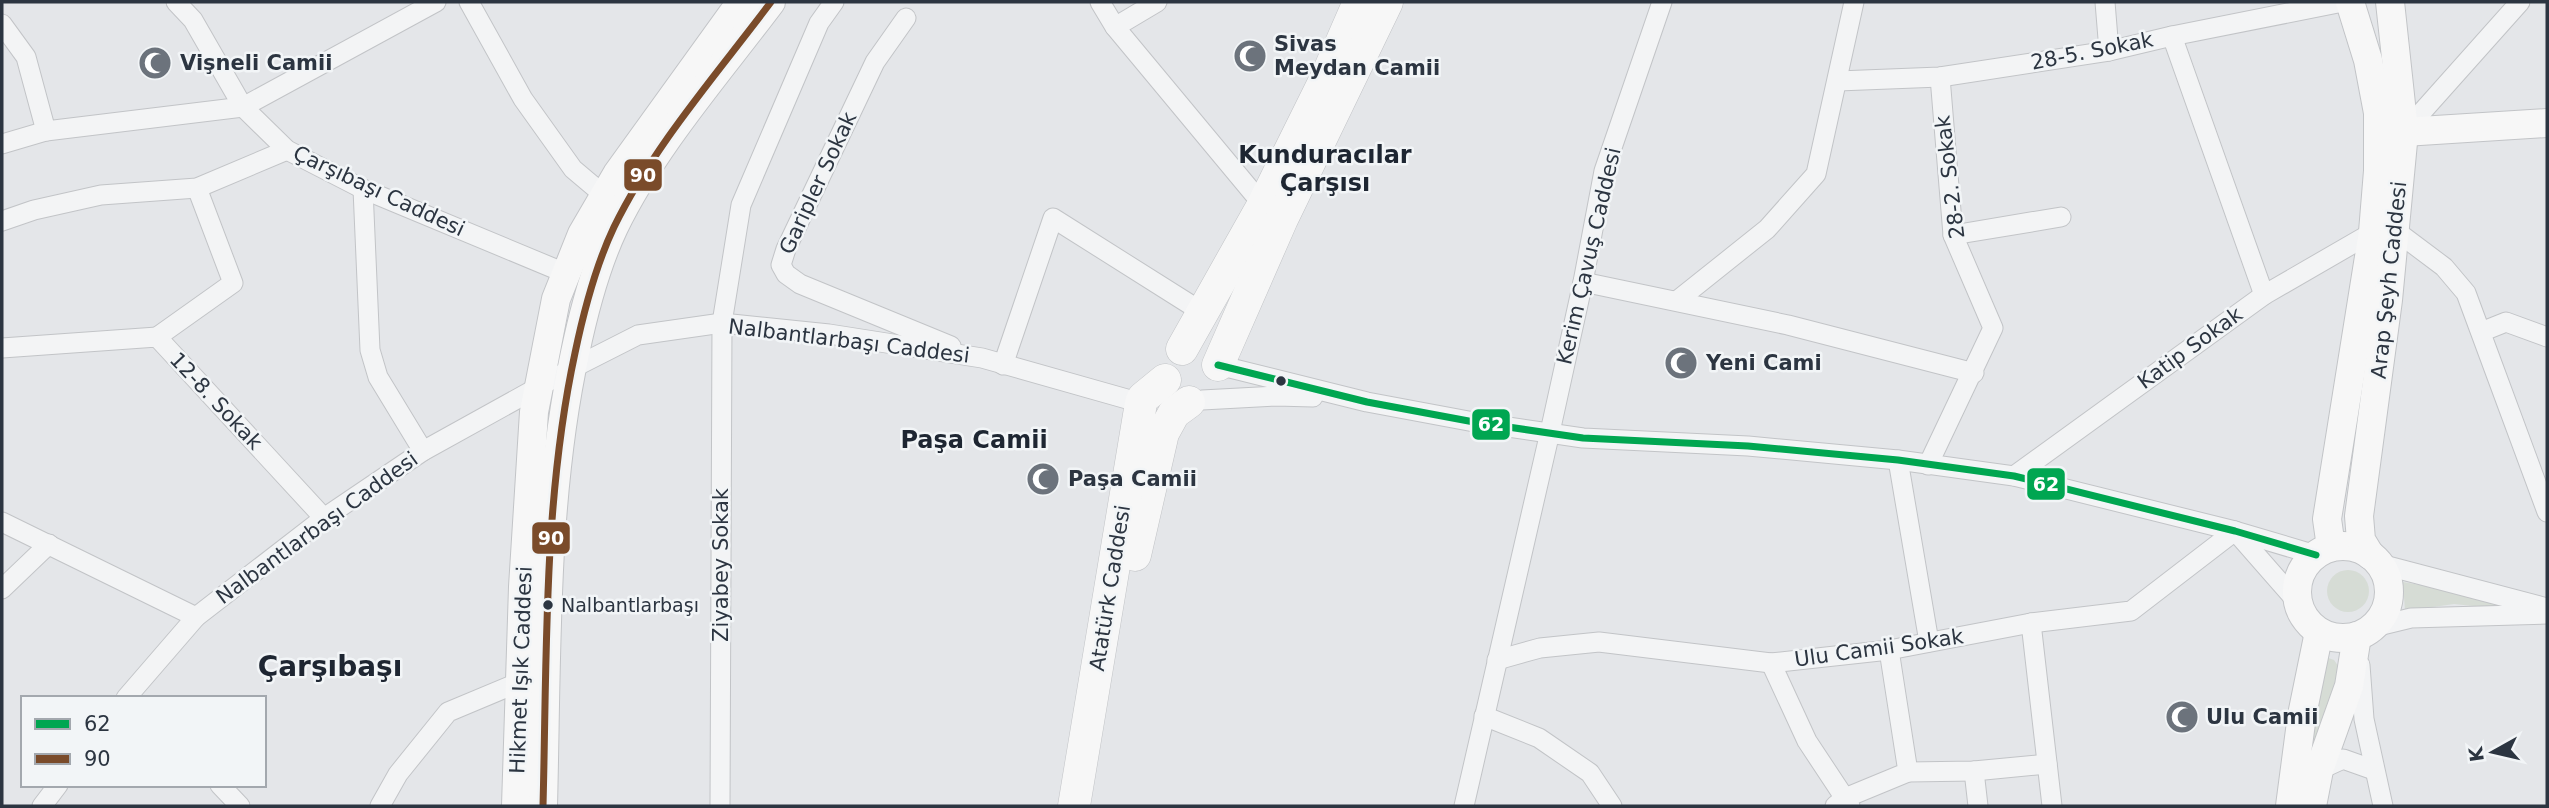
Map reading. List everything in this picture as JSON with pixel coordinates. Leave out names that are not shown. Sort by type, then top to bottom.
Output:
[{"type":"main road","points":[[1359,2],[1325,80],[1263,205],[1182,349],[1168,361],[1165,380],[1171,392],[1195,401],[1212,393],[1218,383],[1218,365],[1282,219],[1387,2]]},
{"type":"main road","points":[[1182,349],[1200,348],[1211,354],[1218,365]]},
{"type":"main road","points":[[1141,403],[1143,398],[1165,380]]},
{"type":"main road","name":"Atatürk Caddesi","points":[[1091,806],[1127,591],[1163,433],[1174,413],[1195,401]]},
{"type":"main road","name":"Atatürk Caddesi","points":[[1074,806],[1141,403]]},
{"type":"street","name":"Çarşıbaşı Caddesi","points":[[176,2],[193,20],[243,107],[287,150],[363,189],[565,274]]},
{"type":"street","points":[[185,2],[193,20]]},
{"type":"street","points":[[2,144],[46,131],[243,107],[436,2]]},
{"type":"street","points":[[469,2],[523,99],[573,169],[605,196]]},
{"type":"street","name":"Hikmet Işık Caddesi","points":[[516,806],[528,498],[538,387],[548,331],[565,274],[587,226],[622,166],[741,2]]},
{"type":"street","name":"Hikmet Işık Caddesi","points":[[543,806],[557,459],[571,369],[593,280],[614,227],[628,201],[662,148],[771,2]]},
{"type":"street","name":"Ziyabey Sokak","points":[[720,806],[722,323],[741,205],[819,23],[834,2]]},
{"type":"street","points":[[1100,2],[1115,27],[1263,205]]},
{"type":"street","points":[[1115,27],[1157,2]]},
{"type":"street","name":"Kerim Çavuş Caddesi","points":[[1464,806],[1583,282],[1604,171],[1662,2]]},
{"type":"street","points":[[1678,300],[1767,229],[1816,174],[1854,2]]},
{"type":"street","points":[[2105,2],[2109,51]]},
{"type":"street","name":"28-5. Sokak","points":[[1838,81],[1940,77],[2109,51],[2343,2]]},
{"type":"street","name":"Arap Şeyh Caddesi","points":[[2350,2],[2368,60],[2378,113],[2378,172],[2384,231],[2359,516],[2361,540],[2375,559]]},
{"type":"street","name":"Arap Şeyh Caddesi","points":[[2323,551],[2327,519],[2404,132],[2390,2]]},
{"type":"street","points":[[2404,132],[2519,2]]},
{"type":"street","name":"Garipler Sokak","points":[[906,18],[875,62],[781,265],[786,274],[800,284],[982,358]]},
{"type":"street","points":[[2,24],[26,57],[46,131]]},
{"type":"street","points":[[2172,36],[2264,295]]},
{"type":"street","name":"28-2. Sokak","points":[[1928,464],[1993,328],[1953,235],[1940,77]]},
{"type":"street","points":[[2404,132],[2547,124]]},
{"type":"street","points":[[2,221],[34,210],[101,195],[197,188],[287,150]]},
{"type":"street","points":[[157,337],[233,283],[197,188]]},
{"type":"street","points":[[363,189],[370,349],[378,377],[424,451]]},
{"type":"street","points":[[1953,235],[2061,217]]},
{"type":"street","points":[[1003,365],[1053,218],[1202,312]]},
{"type":"street","points":[[2384,231],[2444,267],[2466,292],[2547,512]]},
{"type":"street","name":"Katip Sokak","points":[[2014,476],[2264,295],[2384,231]]},
{"type":"street","points":[[1583,282],[1788,325],[1973,373]]},
{"type":"street","name":"Nalbantlarbaşı Caddesi","points":[[131,696],[196,617],[324,518],[424,451],[638,335],[722,323],[829,334],[982,358],[1141,403]]},
{"type":"street","points":[[2481,332],[2506,323],[2547,337]]},
{"type":"street","name":"12-8. Sokak","points":[[2,348],[157,337],[324,518]]},
{"type":"street","points":[[1218,365],[1350,398],[1474,422],[1583,438],[1748,446],[1898,460],[2014,476],[2323,551],[2348,546],[2375,559],[2547,608]]},
{"type":"street","points":[[1195,401],[1276,396],[1350,398]]},
{"type":"street","points":[[1898,460],[1929,642]]},
{"type":"street","points":[[2,522],[196,617]]},
{"type":"street","points":[[2235,531],[2299,604]]},
{"type":"street","name":"Ulu Camii Sokak","points":[[1497,660],[1540,648],[1599,642],[1771,663],[1889,650],[2031,623],[2131,611],[2235,531]]},
{"type":"street","points":[[2,589],[49,544]]},
{"type":"street","points":[[2323,551],[2301,574],[2297,593],[2305,618],[2319,632],[2338,638],[2411,618],[2547,614]]},
{"type":"street","points":[[2312,806],[2319,770],[2366,632],[2385,612],[2389,598],[2387,578],[2375,559]]},
{"type":"street","points":[[2031,623],[2052,806]]},
{"type":"street","points":[[2290,806],[2302,715],[2319,632]]},
{"type":"street","points":[[2366,632],[2364,719],[2383,806]]},
{"type":"street","points":[[1889,650],[1908,772]]},
{"type":"street","points":[[1771,663],[1807,741],[1843,803],[1908,772],[1973,771],[2047,764]]},
{"type":"street","points":[[380,806],[398,774],[448,712],[522,681]]},
{"type":"street","points":[[1484,716],[1539,738],[1590,773],[1612,806]]},
{"type":"street","points":[[2319,770],[2343,759],[2374,770]]},
{"type":"street","points":[[1973,771],[1978,806]]},
{"type":"street","points":[[42,806],[56,787]]},
{"type":"street","points":[[222,787],[240,806]]},
{"type":"shaded area","points":[[2348,570],[2363,576],[2369,591],[2363,606],[2348,612],[2333,606],[2327,591],[2333,576]]},
{"type":"shaded area","points":[[2403,582],[2501,599],[2501,609],[2454,604],[2405,611]]},
{"type":"shaded area","points":[[2323,656],[2334,660],[2343,673],[2304,780]]},
{"type":"transit line","name":"90","points":[[543,806],[548,579],[557,465],[575,353],[591,289],[614,227],[648,167],[687,111],[771,2]]},
{"type":"transit line","name":"62","points":[[1218,365],[1367,402],[1474,422],[1583,438],[1748,446],[1898,460],[2014,476],[2235,531],[2316,555]]},
{"type":"place","name":"Sivas Meydan Camii","points":[[1250,56]]},
{"type":"place","name":"Vişneli Camii","points":[[155,63]]},
{"type":"place","name":"Yeni Cami","points":[[1681,363]]},
{"type":"place","name":"Paşa Camii","points":[[1043,479]]},
{"type":"place","name":"Nalbantlarbaşı","points":[[548,605]]},
{"type":"place","name":"Ulu Camii","points":[[2182,717]]},
{"type":"district","name":"Kunduracılar Çarşısı","points":[[1325,169]]},
{"type":"district","name":"Paşa Camii","points":[[974,440]]},
{"type":"district","name":"Çarşıbaşı","points":[[330,666]]}]
